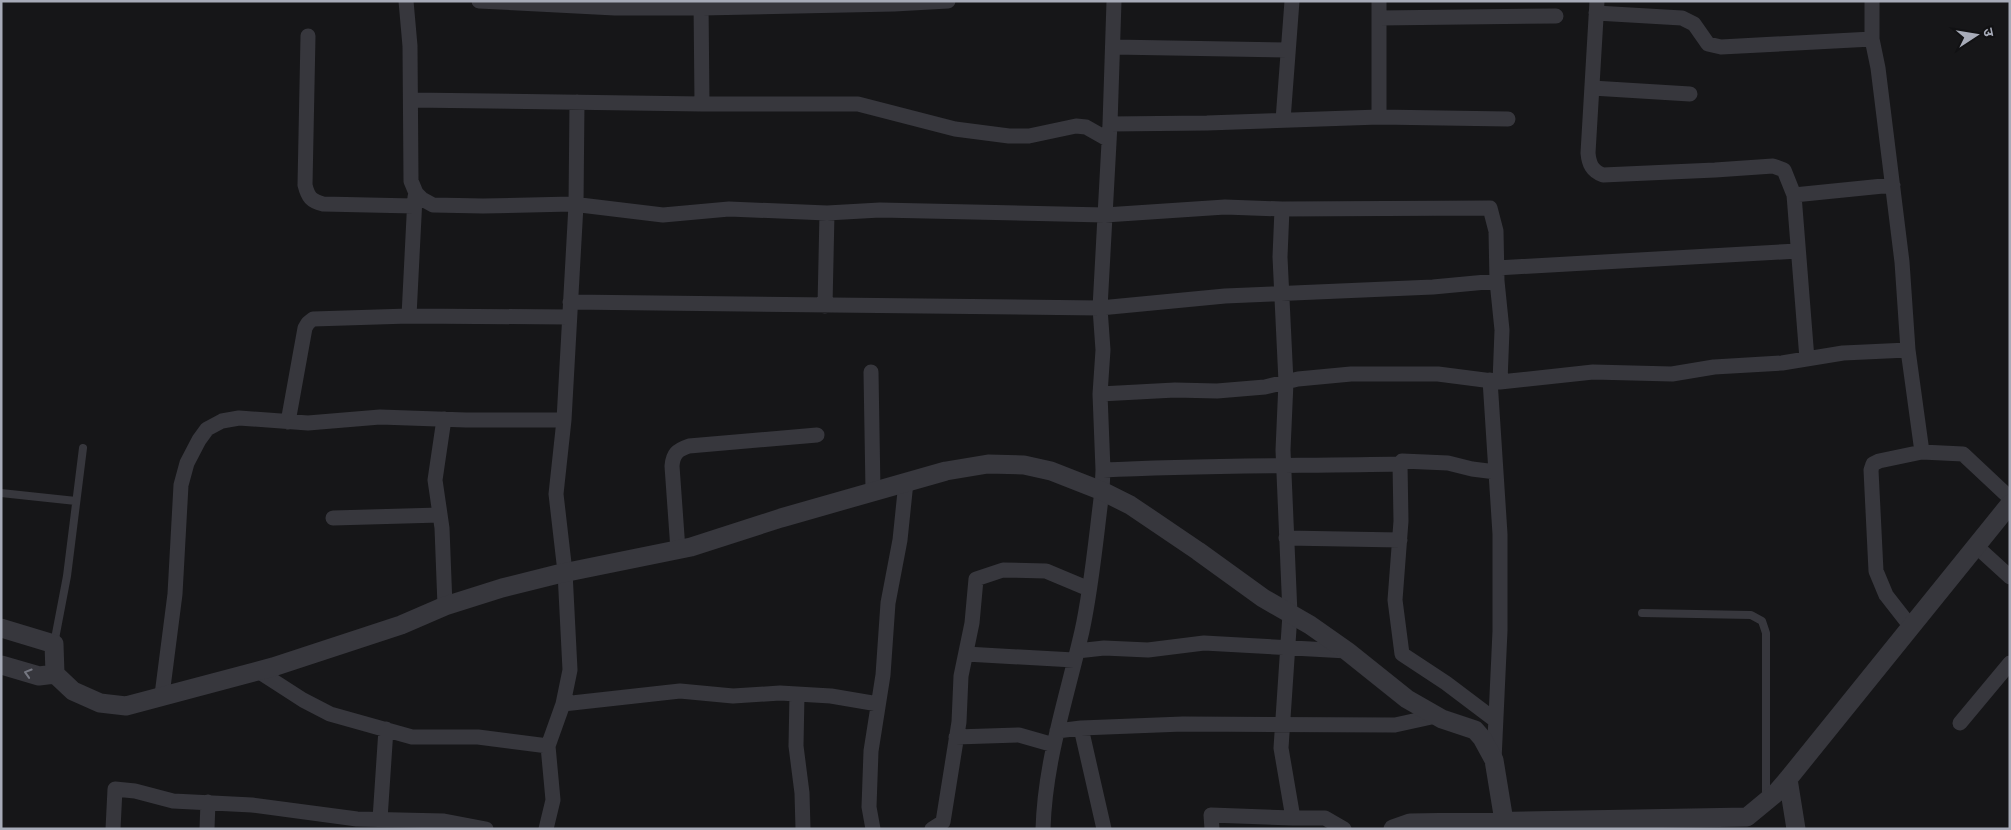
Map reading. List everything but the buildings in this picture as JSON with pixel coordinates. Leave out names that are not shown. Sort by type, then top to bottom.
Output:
[{"type":"street","points":[[406,1],[412,100],[410,168],[415,199],[409,316]]},
{"type":"street","points":[[479,1],[615,8],[701,5],[894,4],[948,1]]},
{"type":"street","points":[[1043,829],[1047,775],[1089,589],[1102,491],[1100,394],[1102,350],[1100,308],[1110,124],[1114,1]]},
{"type":"street","points":[[1283,120],[1292,1]]},
{"type":"street","points":[[1379,1],[1379,117]]},
{"type":"street","points":[[1872,1],[1872,39],[1902,262],[1908,350],[1922,452]]},
{"type":"street","points":[[701,5],[702,104]]},
{"type":"street","points":[[1807,359],[1794,195],[1784,170],[1772,166],[1603,175],[1596,172],[1589,162],[1597,7],[1682,18],[1694,24],[1708,44],[1721,47],[1872,39]]},
{"type":"street","points":[[1379,18],[1556,16]]},
{"type":"street","points":[[308,36],[305,185],[307,195],[312,201],[323,204],[422,199],[433,204],[484,206],[576,205],[663,215],[729,209],[827,213],[880,210],[1105,215],[1225,207],[1282,209],[1490,208],[1496,231],[1497,274],[1502,330],[1495,381],[1496,472],[1500,534],[1500,631],[1494,760],[1504,821]]},
{"type":"street","points":[[1112,47],[1288,50]]},
{"type":"street","points":[[1592,88],[1690,94]]},
{"type":"street","points":[[412,100],[858,104],[955,129],[1009,136],[1029,136],[1076,126],[1086,127],[1109,140]]},
{"type":"street","points":[[546,829],[553,800],[548,746],[563,704],[570,670],[565,572],[556,494],[564,420],[576,205],[577,102]]},
{"type":"street","points":[[1110,124],[1207,123],[1379,117],[1508,120]]},
{"type":"street","points":[[1794,195],[1892,185]]},
{"type":"street","points":[[1282,209],[1280,257],[1286,382],[1284,465],[1290,614],[1281,748],[1293,818]]},
{"type":"street","points":[[825,306],[827,213]]},
{"type":"street","points":[[288,422],[305,328],[308,323],[319,317],[409,316],[570,310],[825,306],[1100,308],[1225,296],[1433,287],[1497,274],[1798,251]]},
{"type":"street","points":[[1100,394],[1175,390],[1217,392],[1351,374],[1438,374],[1495,381],[1593,372],[1672,374],[1714,367],[1782,363],[1843,353],[1908,350]]},
{"type":"street","points":[[871,372],[873,491]]},
{"type":"street","points":[[162,695],[175,594],[181,485],[187,463],[207,429],[222,421],[238,418],[308,423],[380,417],[564,420]]},
{"type":"street","points":[[444,419],[435,480],[440,515],[445,606]]},
{"type":"street","points":[[678,550],[672,466],[676,452],[689,446],[817,435]]},
{"type":"street","points":[[1912,627],[1886,594],[1876,571],[1871,470],[1873,464],[1922,452],[1963,454],[2010,498]]},
{"type":"street","points":[[1103,470],[1400,464],[1402,461],[1448,463],[1472,470],[1496,472]]},
{"type":"street","points":[[1,628],[54,644],[55,674],[73,691],[100,703],[126,706],[258,671],[401,625],[445,606],[502,588],[565,572],[678,550],[946,471],[988,464],[1024,465],[1052,471],[1102,491],[1130,505],[1257,594],[1347,651],[1407,699],[1436,716],[1475,730],[1482,738],[1494,760]]},
{"type":"street","points":[[1400,464],[1401,521],[1395,600],[1402,654],[1446,683],[1495,720]]},
{"type":"street","points":[[873,829],[869,807],[870,751],[883,675],[888,603],[900,540],[906,482]]},
{"type":"street","points":[[1393,829],[1410,823],[1504,821],[1549,825],[1747,817],[1776,794],[2010,504]]},
{"type":"street","points":[[332,518],[440,515]]},
{"type":"street","points":[[1286,538],[1400,540]]},
{"type":"street","points":[[1976,546],[2010,577]]},
{"type":"street","points":[[932,829],[942,822],[956,736],[961,676],[972,623],[976,579],[1003,570],[1046,572],[1089,589]]},
{"type":"street","points":[[966,654],[1075,656],[1104,648],[1148,650],[1204,643],[1347,651]]},
{"type":"street","points":[[1960,723],[2010,663]]},
{"type":"street","points":[[1,665],[39,676],[55,674]]},
{"type":"street","points":[[258,671],[303,700],[330,714],[412,737],[478,738],[548,746]]},
{"type":"street","points":[[563,704],[680,691],[733,696],[797,694],[831,696],[878,704]]},
{"type":"street","points":[[797,694],[796,746],[802,793],[803,829]]},
{"type":"street","points":[[956,736],[1019,735],[1056,738],[1081,728],[1183,724],[1281,726],[1395,725],[1436,716]]},
{"type":"street","points":[[1081,728],[1104,829]]},
{"type":"street","points":[[380,819],[386,729]]},
{"type":"street","points":[[1788,779],[1796,829]]},
{"type":"street","points":[[113,829],[115,789],[135,791],[173,800],[252,805],[357,819],[444,820],[486,829]]},
{"type":"street","points":[[207,829],[208,802]]},
{"type":"street","points":[[1212,829],[1211,815],[1325,818],[1344,829]]},
{"type":"lane","points":[[54,644],[67,576],[83,448]]},
{"type":"lane","points":[[1,493],[76,501]]},
{"type":"lane","points":[[1642,613],[1751,615],[1762,621],[1766,633],[1766,802]]}]
